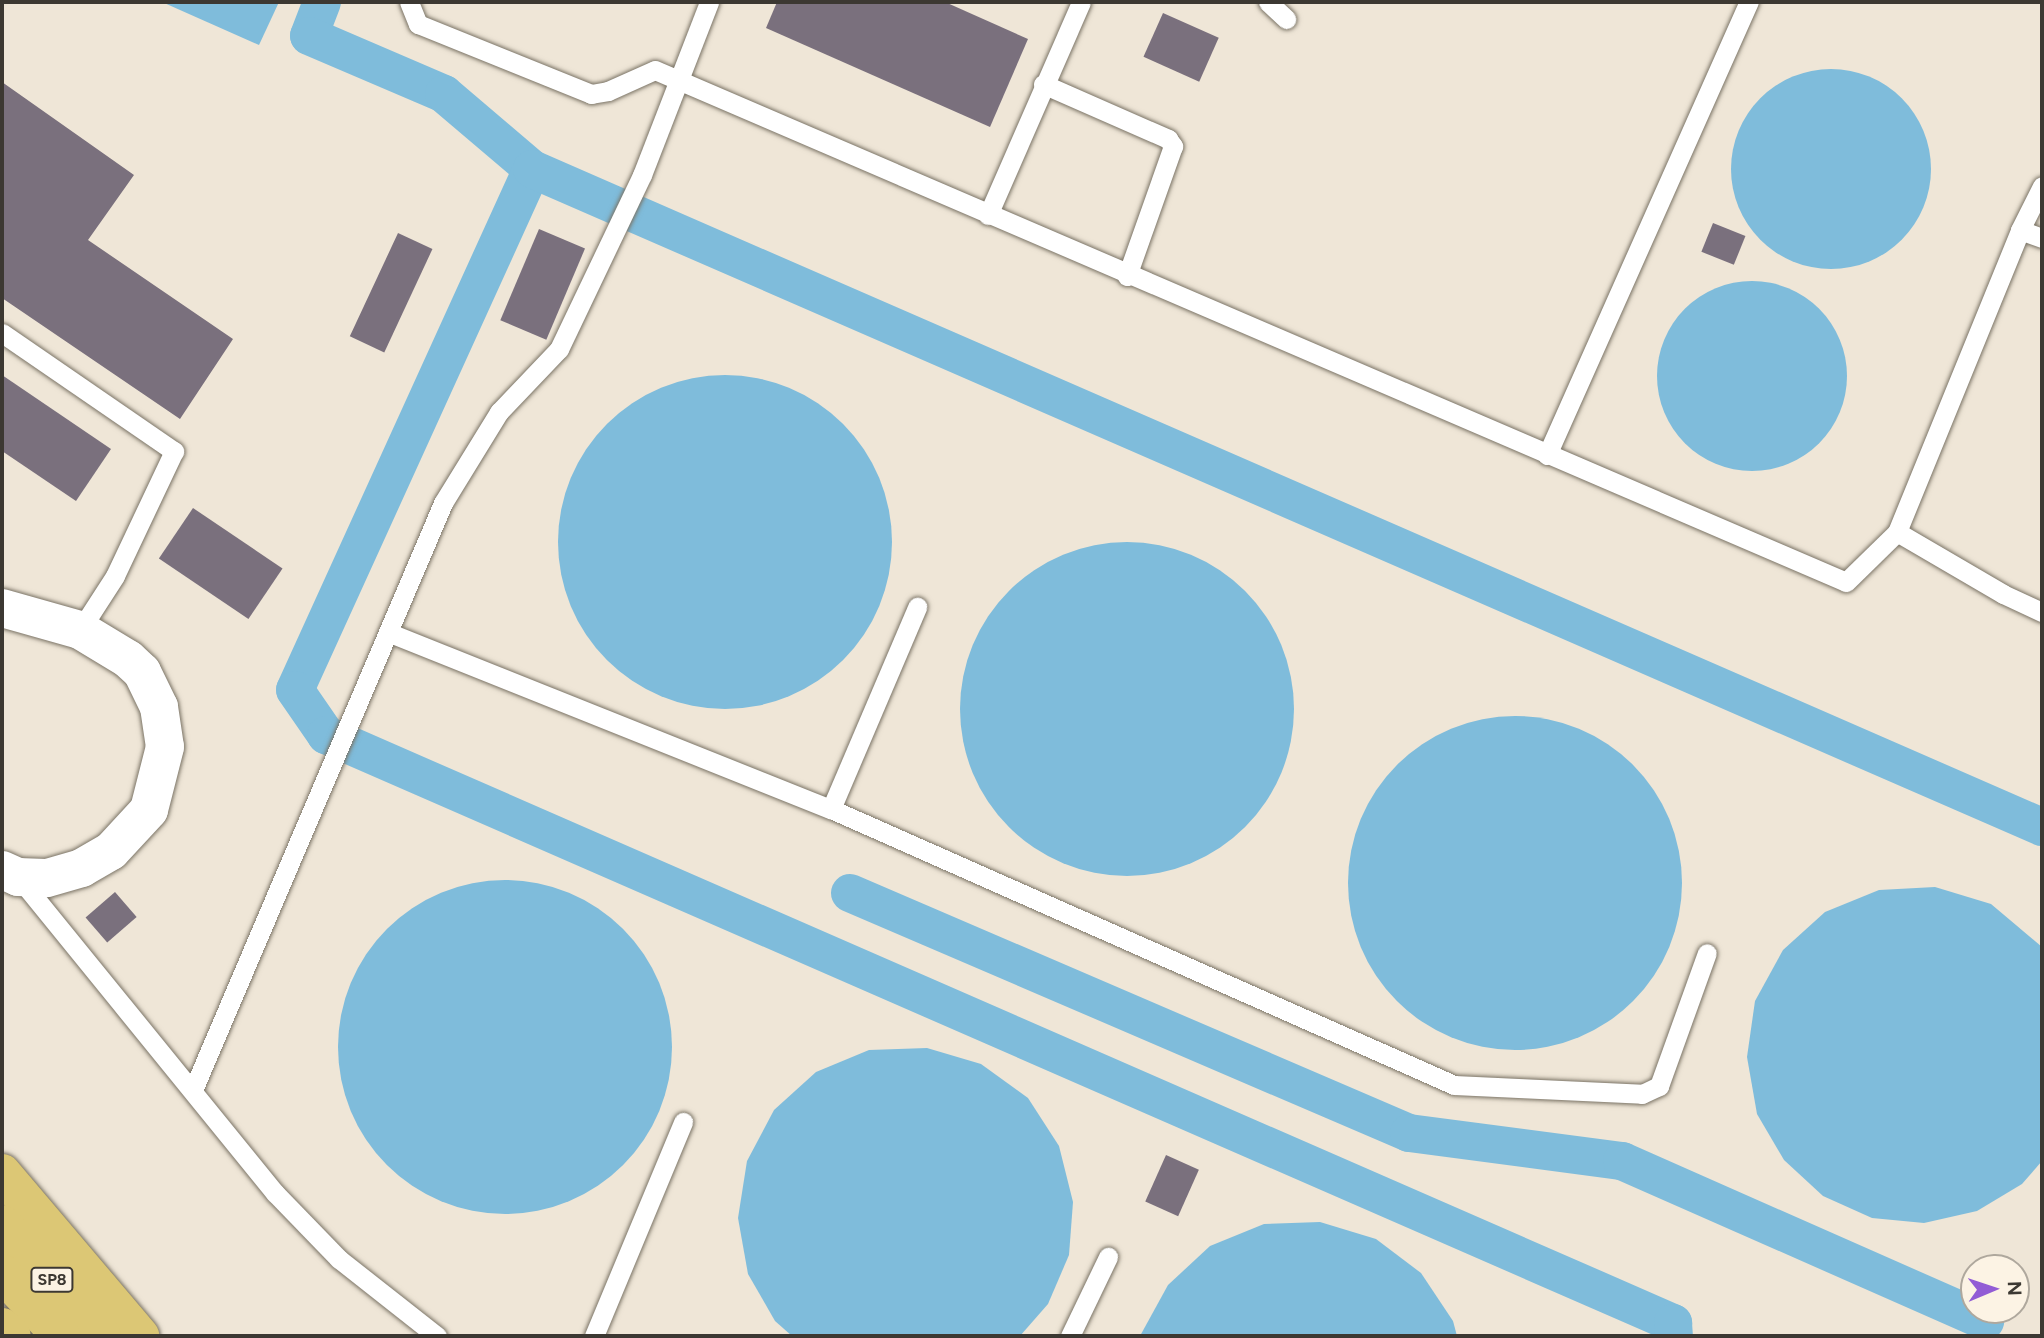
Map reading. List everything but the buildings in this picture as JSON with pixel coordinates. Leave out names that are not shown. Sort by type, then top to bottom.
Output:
[{"type":"main road","points":[[2,1173],[140,1336]]},
{"type":"main road","name":"SP8","points":[[2,1224],[102,1336]]},
{"type":"main road","name":"SP8","points":[[2,1273],[61,1336]]},
{"type":"main road","points":[[2,1327],[12,1336]]},
{"type":"street","points":[[2,608],[80,630],[112,647],[142,673],[164,728],[163,769],[139,825],[111,851],[63,875],[10,873]]},
{"type":"lane","points":[[409,2],[418,24],[591,94],[608,91],[650,69],[1127,276],[1846,582],[1897,532],[2020,230],[2042,186]]},
{"type":"lane","points":[[193,1090],[351,711],[390,633],[443,503],[499,412],[559,349],[642,175],[709,2]]},
{"type":"lane","points":[[988,215],[1081,2]]},
{"type":"lane","points":[[1268,2],[1286,19]]},
{"type":"lane","points":[[1547,455],[1749,2]]},
{"type":"lane","points":[[1043,84],[1168,139],[1173,146],[1127,276]]},
{"type":"lane","points":[[2020,230],[2042,238]]},
{"type":"lane","points":[[2,333],[174,451],[115,576],[80,630]]},
{"type":"lane","points":[[1897,532],[2003,594],[2042,612]]},
{"type":"lane","points":[[831,808],[917,607]]},
{"type":"lane","points":[[390,633],[831,808],[1454,1085],[1642,1094],[1659,1086],[1707,953]]},
{"type":"lane","points":[[10,873],[193,1090],[275,1193],[339,1259],[437,1336]]},
{"type":"lane","points":[[594,1336],[683,1122]]},
{"type":"lane","points":[[1070,1336],[1108,1257]]},
{"type":"water","points":[[162,2],[279,2],[259,45]]},
{"type":"water","points":[[1831,69],[1869,76],[1902,98],[1924,131],[1931,169],[1924,207],[1902,240],[1869,262],[1831,269],[1793,262],[1760,240],[1738,207],[1731,169],[1738,131],[1760,98],[1793,76]]},
{"type":"water","points":[[1752,281],[1788,288],[1819,309],[1840,340],[1847,376],[1840,412],[1819,443],[1788,464],[1752,471],[1716,464],[1685,443],[1664,412],[1657,376],[1664,340],[1685,309],[1716,288]]},
{"type":"water","points":[[725,375],[758,378],[789,388],[818,403],[843,424],[864,449],[879,478],[889,509],[892,542],[889,575],[879,606],[864,635],[843,660],[818,681],[789,696],[758,706],[725,709],[692,706],[661,696],[632,681],[607,660],[586,635],[571,606],[561,575],[558,542],[561,509],[571,478],[586,449],[607,424],[632,403],[661,388],[692,378]]},
{"type":"water","points":[[1127,542],[1160,545],[1191,555],[1220,570],[1245,591],[1266,616],[1281,645],[1291,676],[1294,709],[1291,742],[1281,773],[1266,802],[1245,827],[1220,848],[1191,863],[1160,873],[1127,876],[1094,873],[1063,863],[1034,848],[1009,827],[988,802],[973,773],[963,742],[960,709],[963,676],[973,645],[988,616],[1009,591],[1034,570],[1063,555],[1094,545]]},
{"type":"water","points":[[1515,716],[1548,719],[1579,729],[1608,744],[1633,765],[1654,790],[1669,819],[1679,850],[1682,883],[1679,916],[1669,947],[1654,976],[1633,1001],[1608,1022],[1579,1037],[1548,1047],[1515,1050],[1482,1047],[1451,1037],[1422,1022],[1397,1001],[1376,976],[1361,947],[1351,916],[1348,883],[1351,850],[1361,819],[1376,790],[1397,765],[1422,744],[1451,729],[1482,719]]},
{"type":"water","points":[[505,880],[538,883],[569,893],[598,908],[623,929],[644,954],[659,983],[669,1014],[672,1047],[669,1080],[659,1111],[644,1140],[623,1165],[598,1186],[569,1201],[538,1211],[505,1214],[472,1211],[441,1201],[412,1186],[387,1165],[366,1140],[351,1111],[341,1080],[338,1047],[341,1014],[351,983],[366,954],[387,929],[412,908],[441,893],[472,883]]},
{"type":"water","points":[[1935,887],[1991,904],[2042,947],[2042,1161],[2022,1184],[1977,1211],[1924,1223],[1872,1218],[1823,1196],[1784,1160],[1757,1114],[1747,1057],[1755,1001],[1783,950],[1825,912],[1879,890]]},
{"type":"water","points":[[927,1048],[981,1064],[1028,1098],[1059,1146],[1073,1202],[1069,1255],[1048,1304],[1020,1336],[792,1336],[775,1321],[748,1274],[738,1218],[747,1161],[774,1110],[816,1072],[869,1050]]},
{"type":"water","points":[[1320,1222],[1376,1239],[1421,1273],[1453,1321],[1457,1336],[1140,1336],[1168,1285],[1210,1246],[1264,1224]]},
{"type":"waterway","points":[[322,2],[309,36],[444,94],[532,169],[295,690],[326,735],[1673,1323],[1674,1336]]},
{"type":"waterway","points":[[532,169],[2042,827]]},
{"type":"waterway","points":[[850,893],[1409,1133],[1622,1161],[1960,1310]]}]
